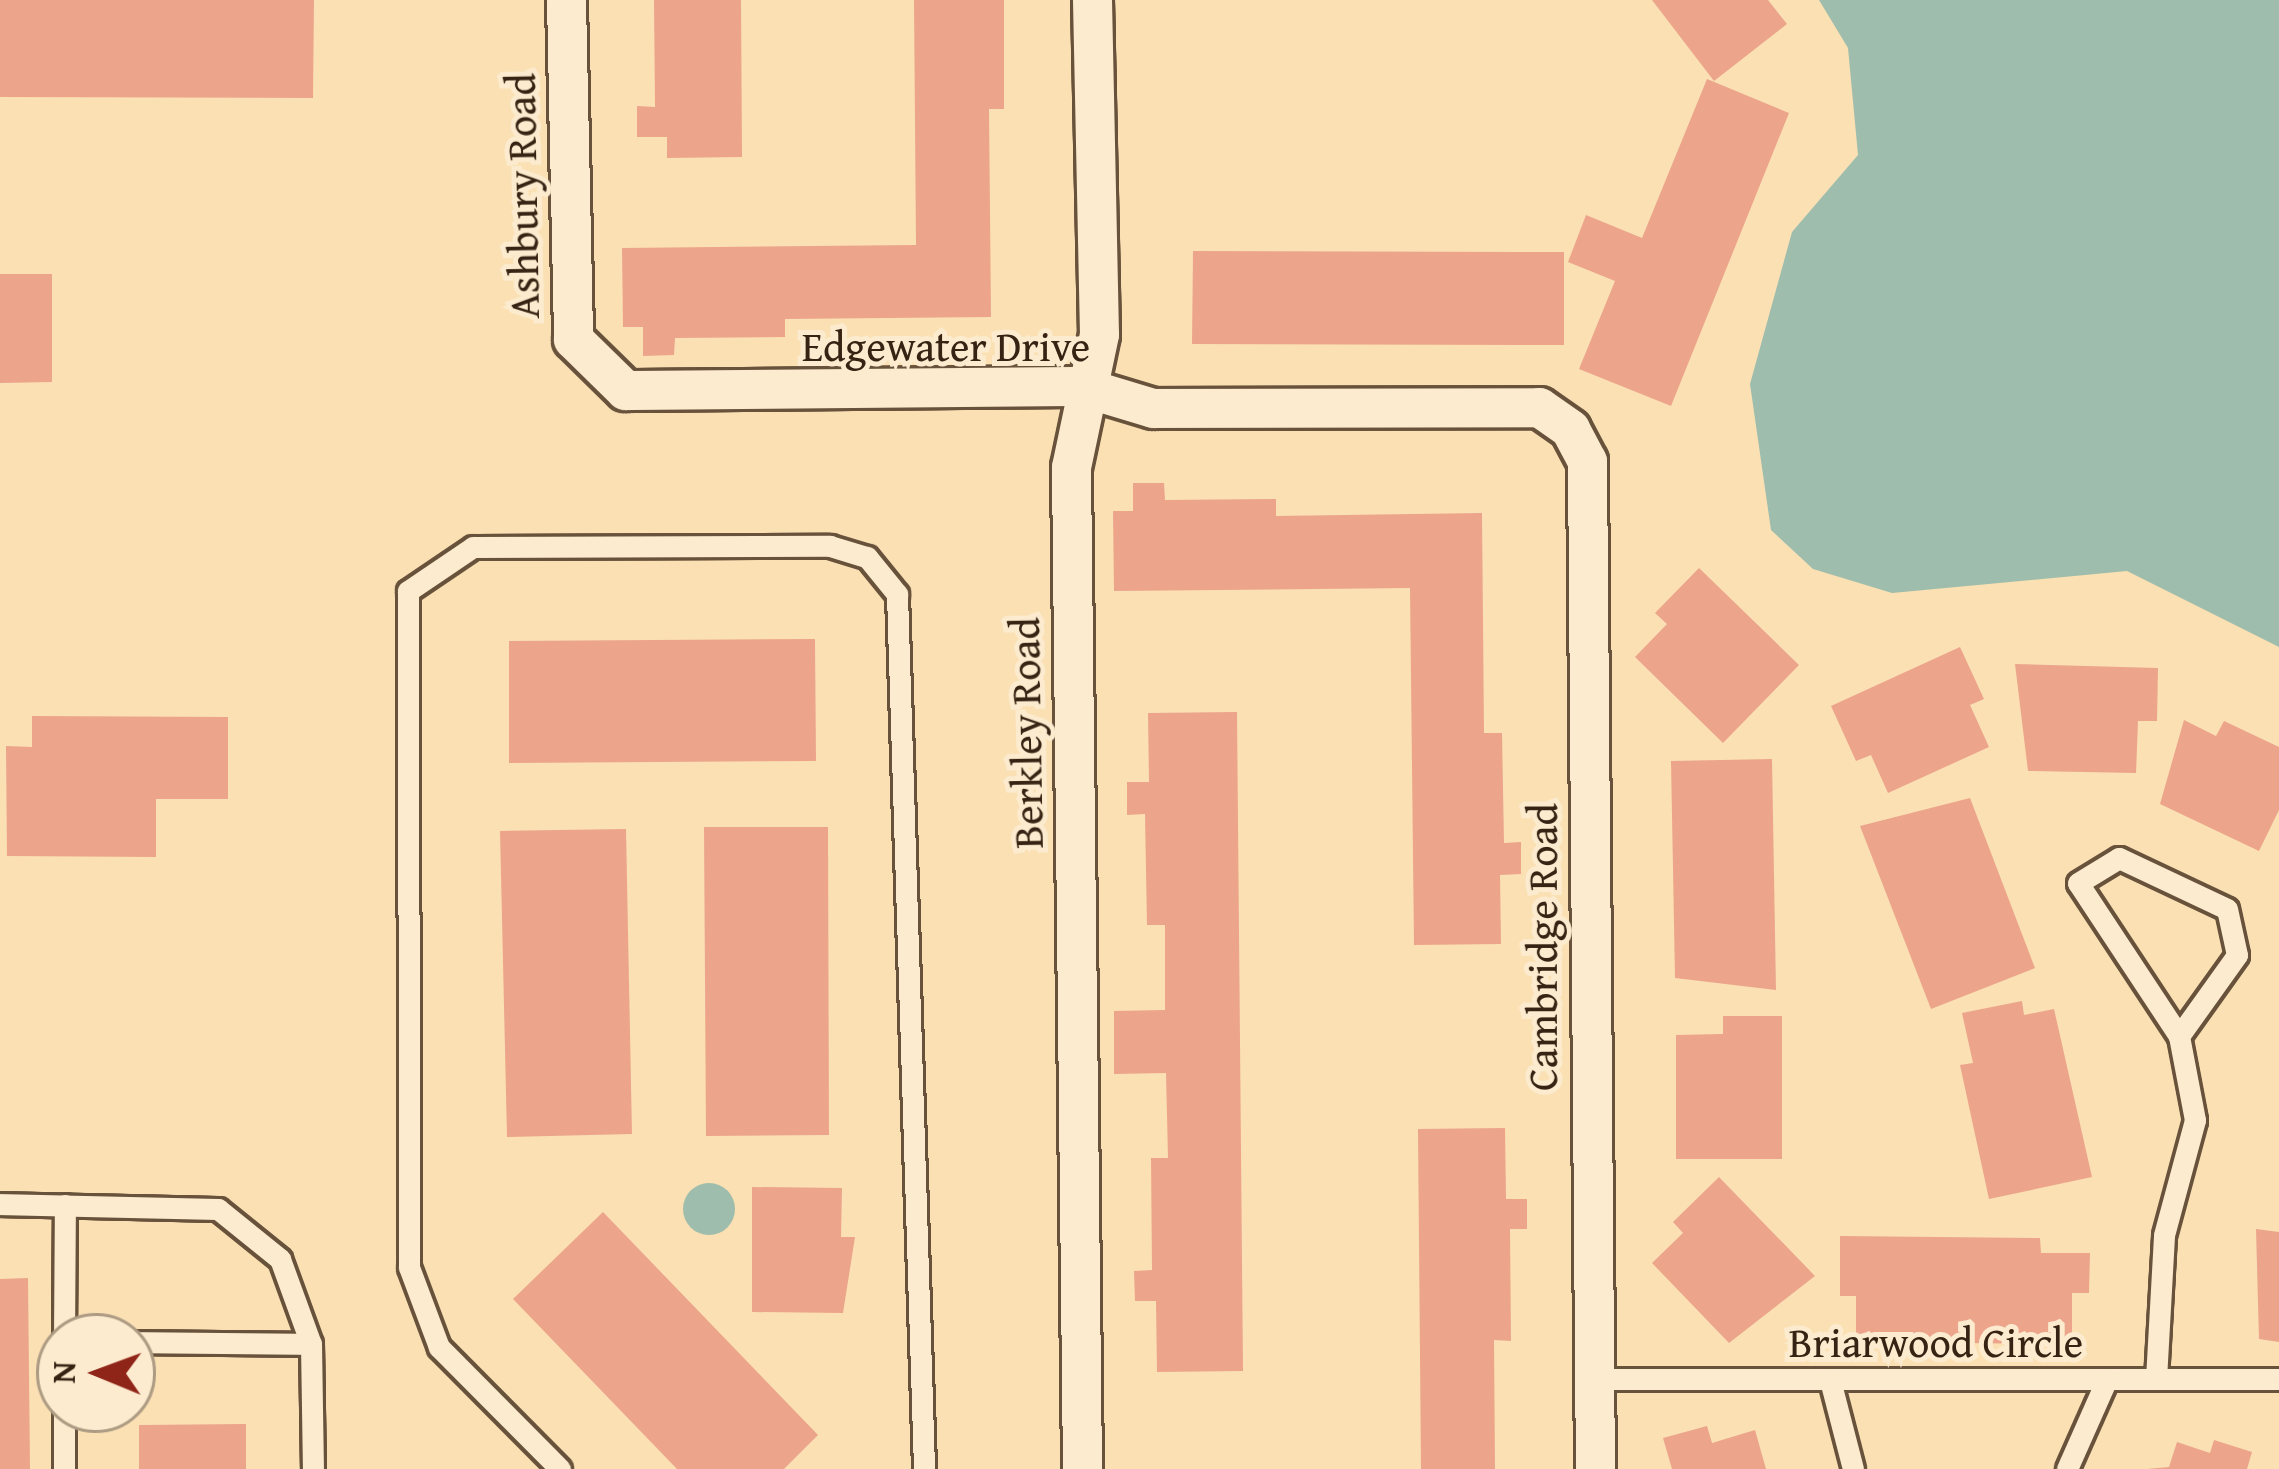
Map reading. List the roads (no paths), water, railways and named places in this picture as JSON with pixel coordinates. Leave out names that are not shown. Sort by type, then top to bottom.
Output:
[{"type":"street","name":"Ashbury Road","points":[[566,0],[573,339],[604,379]]},
{"type":"street","name":"Berkley Road","points":[[1082,1469],[1071,491],[1080,386],[1099,334],[1092,0]]},
{"type":"street","name":"Edgewater Drive","points":[[604,379],[669,396],[1080,386],[1153,408],[1539,407],[1570,429]]},
{"type":"street","name":"Cambridge Road","points":[[1570,429],[1587,474],[1595,1469]]},
{"type":"lane","points":[[560,1469],[439,1347],[410,1268],[408,591],[473,548],[830,546],[867,557],[897,594],[923,1469]]},
{"type":"lane","points":[[2156,1379],[2164,1235],[2195,1120],[2179,1036],[2078,883],[2119,858],[2227,909],[2237,955],[2179,1036]]},
{"type":"lane","points":[[0,1204],[218,1209],[280,1259],[310,1344],[313,1469]]},
{"type":"lane","points":[[64,1205],[64,1313]]},
{"type":"lane","points":[[156,1342],[310,1344]]},
{"type":"lane","name":"Briarwood Circle","points":[[1593,1378],[2279,1379]]},
{"type":"lane","points":[[1830,1380],[1853,1469]]},
{"type":"lane","points":[[2067,1469],[2106,1381]]},
{"type":"lane","points":[[64,1433],[64,1469]]}]
